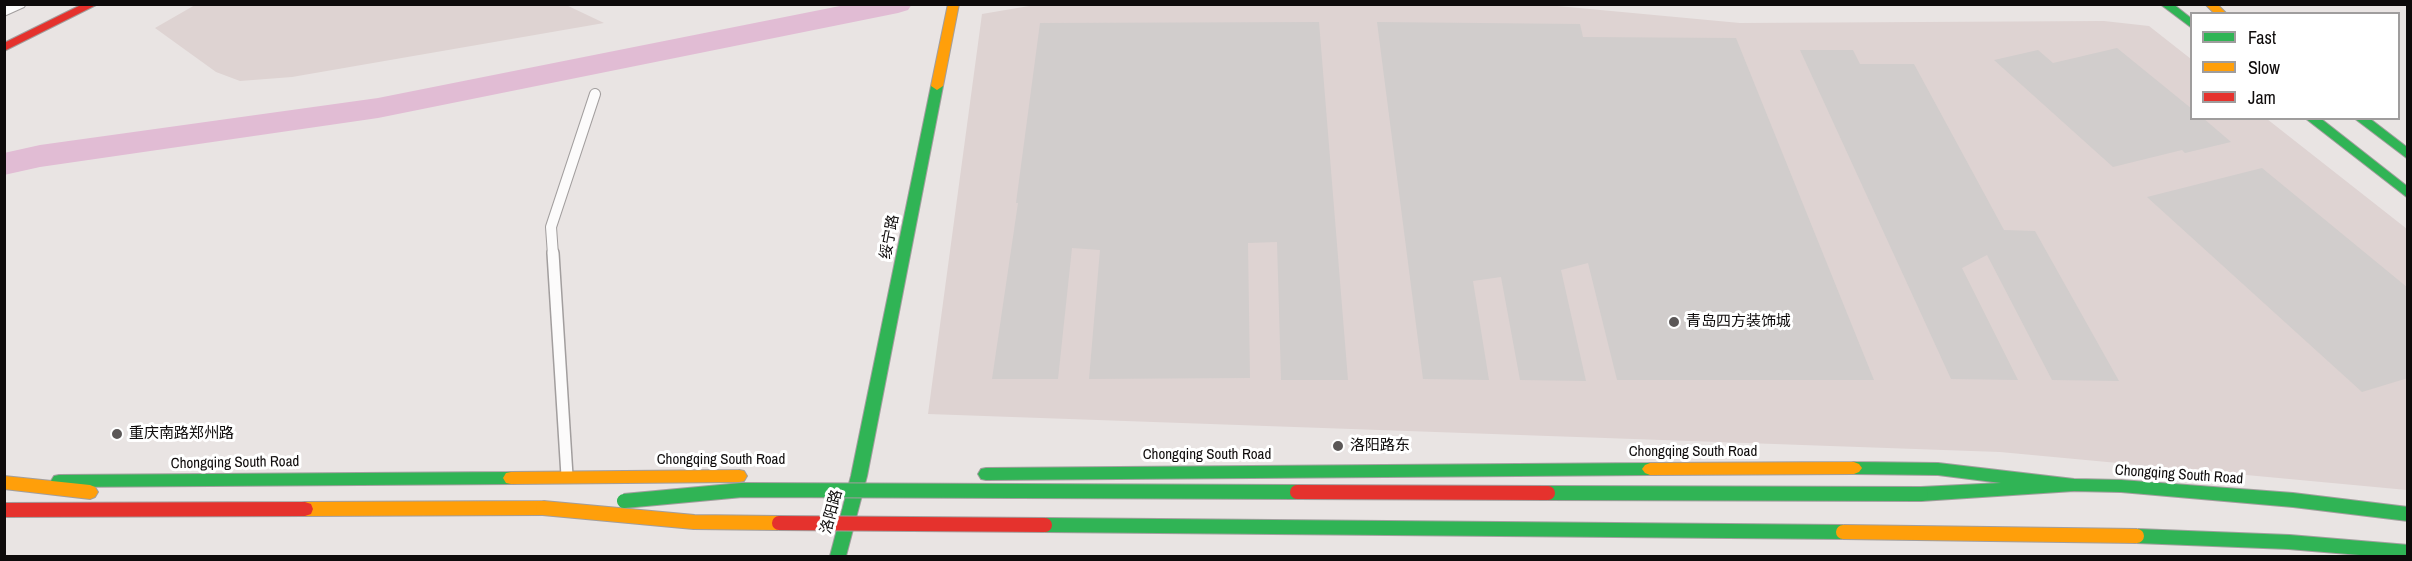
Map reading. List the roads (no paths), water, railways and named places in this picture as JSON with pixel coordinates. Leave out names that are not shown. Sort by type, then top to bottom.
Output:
[{"type":"main road","points":[[4,38],[73,4]]},
{"type":"main road","points":[[4,48],[93,4]]},
{"type":"main road","name":"绥宁路","points":[[865,476],[954,4]]},
{"type":"main road","points":[[2165,4],[2190,23]]},
{"type":"main road","points":[[2314,120],[2408,194]]},
{"type":"main road","points":[[2363,120],[2408,155]]},
{"type":"main road","name":"Chongqing South Road","points":[[973,474],[1760,468],[1938,469],[2074,485],[2121,486],[2293,500],[2408,514]]},
{"type":"main road","name":"Chongqing South Road","points":[[4,482],[567,476],[865,476]]},
{"type":"main road","name":"洛阳路","points":[[838,556],[865,476]]},
{"type":"main road","points":[[4,482],[228,509]]},
{"type":"main road","points":[[4,510],[543,508],[742,490],[1921,494],[2074,485]]},
{"type":"main road","points":[[543,508],[694,522],[2096,534],[2289,542],[2408,552]]},
{"type":"street","points":[[4,11],[18,4]]},
{"type":"lane","points":[[567,476],[551,227],[595,94]]},
{"type":"waterway","points":[[4,164],[40,156],[378,108],[898,4]]},
{"type":"place","name":"青岛四方装饰城","points":[[1674,322]]},
{"type":"place","name":"重庆南路郑州路","points":[[117,434]]},
{"type":"place","name":"洛阳路东","points":[[1338,446]]}]
